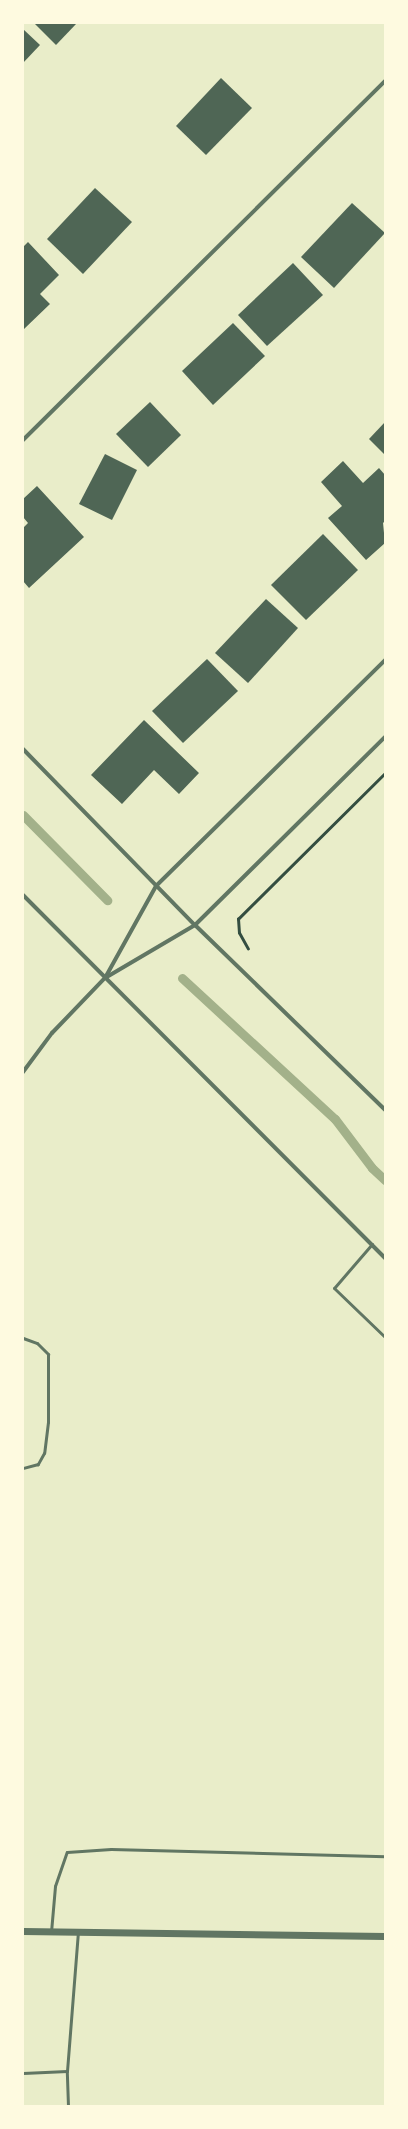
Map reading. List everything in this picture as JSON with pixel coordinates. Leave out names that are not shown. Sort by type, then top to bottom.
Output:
[{"type":"street","points":[[23,440],[385,82]]},
{"type":"street","points":[[23,1072],[52,1033],[105,978],[156,886],[385,660]]},
{"type":"street","points":[[105,978],[195,925],[385,737]]},
{"type":"street","points":[[23,749],[195,925],[385,1110]]},
{"type":"street","points":[[23,895],[385,1258]]},
{"type":"street","points":[[23,1931],[385,1936]]},
{"type":"lane","points":[[372,1244],[334,1288],[385,1337]]},
{"type":"lane","points":[[23,1338],[37,1343],[48,1354],[48,1422],[44,1452],[38,1464],[23,1468]]},
{"type":"lane","points":[[51,1932],[55,1886],[67,1852],[111,1849],[385,1856]]},
{"type":"lane","points":[[68,2106],[67,2072],[78,1932]]},
{"type":"lane","points":[[23,2073],[67,2072]]},
{"type":"path","points":[[252,953],[239,933],[238,919],[385,772]]},
{"type":"building","points":[[34,23],[77,23],[56,45]]},
{"type":"building","points":[[23,29],[40,45],[23,63]]},
{"type":"building","points":[[221,78],[252,108],[206,155],[176,126]]},
{"type":"building","points":[[95,188],[132,222],[83,274],[47,239]]},
{"type":"building","points":[[352,203],[385,233],[334,288],[301,257]]},
{"type":"building","points":[[28,242],[59,275],[40,294],[50,304],[24,329],[23,247]]},
{"type":"building","points":[[293,263],[323,295],[267,346],[238,315]]},
{"type":"building","points":[[233,323],[265,356],[213,405],[182,371]]},
{"type":"building","points":[[150,402],[181,435],[148,467],[116,434]]},
{"type":"building","points":[[385,422],[385,455],[369,439]]},
{"type":"building","points":[[105,454],[137,470],[112,520],[79,504]]},
{"type":"building","points":[[343,461],[363,483],[379,468],[385,475],[385,521],[383,523],[385,543],[366,560],[328,518],[342,506],[321,482]]},
{"type":"building","points":[[37,486],[84,537],[29,588],[23,581],[23,528],[28,523],[23,517],[23,499]]},
{"type":"building","points":[[323,534],[358,570],[306,620],[271,585]]},
{"type":"building","points":[[266,599],[298,628],[248,683],[215,653]]},
{"type":"building","points":[[207,659],[238,691],[183,743],[152,711]]},
{"type":"building","points":[[144,720],[199,773],[179,794],[154,770],[122,804],[91,775]]},
{"type":"waterway","points":[[23,815],[107,900]]},
{"type":"waterway","points":[[182,978],[335,1119],[372,1168],[385,1180]]}]
